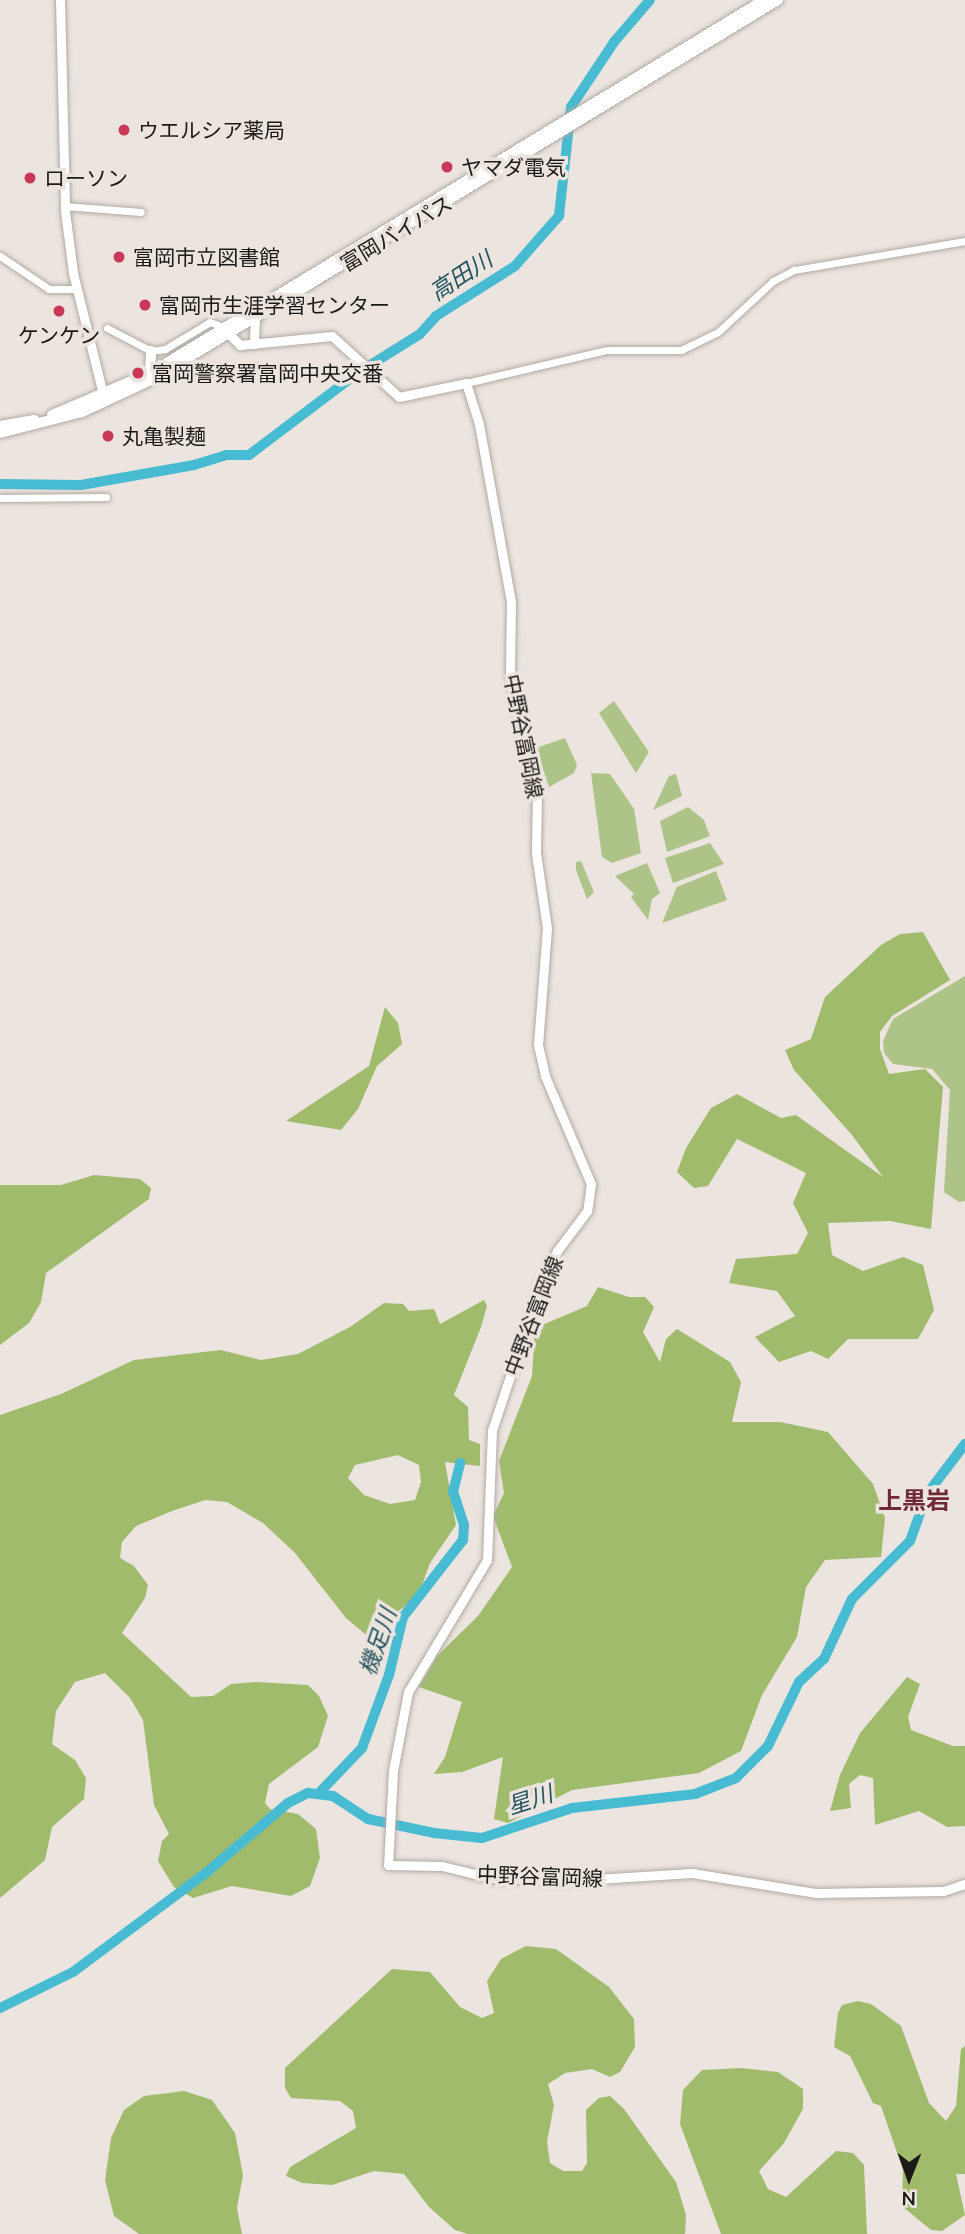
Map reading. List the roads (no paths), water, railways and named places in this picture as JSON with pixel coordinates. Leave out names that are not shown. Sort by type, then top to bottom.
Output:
[{"type":"highway","name":"富岡バイパス","points":[[0,426],[105,399],[225,331],[255,319],[544,144],[644,76],[764,0]]},
{"type":"highway","name":"富岡バイパス","points":[[0,433],[105,399],[225,331],[549,130],[778,0]]},
{"type":"highway","points":[[150,373],[154,363],[151,351]]},
{"type":"main road","points":[[60,0],[64,206],[76,289],[105,399]]},
{"type":"main road","points":[[254,344],[255,319]]},
{"type":"main road","points":[[225,331],[236,344],[323,336],[343,342],[374,376],[399,397],[466,383]]},
{"type":"main road","name":"中野谷富岡線","points":[[466,383],[479,424],[511,602],[510,675],[537,789],[536,853],[547,928],[538,1045],[591,1195],[587,1211],[546,1270],[520,1343],[490,1446],[488,1560],[408,1692],[389,1820],[388,1865],[434,1865],[481,1877],[579,1880],[692,1874],[816,1893],[943,1891],[965,1884]]},
{"type":"street","points":[[64,206],[141,212]]},
{"type":"street","points":[[466,383],[607,351],[681,350],[718,332],[773,281],[793,271],[965,242]]},
{"type":"street","points":[[0,256],[49,289],[76,289]]},
{"type":"street","points":[[107,328],[151,351],[165,349],[210,322],[225,331]]},
{"type":"street","points":[[0,498],[106,497]]},
{"type":"waterway","name":"高田川","points":[[0,484],[81,485],[194,465],[226,455],[249,455],[356,374],[420,334],[436,316],[515,266],[559,216],[571,107],[614,42],[650,0]]},
{"type":"waterway","name":"星川","points":[[0,2008],[73,1972],[206,1873],[288,1803],[308,1793],[333,1796],[368,1819],[434,1833],[482,1838],[572,1808],[695,1794],[736,1778],[768,1746],[799,1682],[824,1659],[852,1599],[910,1541],[927,1494],[965,1444]]},
{"type":"waterway","name":"機足川","points":[[320,1792],[362,1748],[389,1675],[403,1617],[463,1540],[464,1525],[453,1492],[460,1463]]},
{"type":"place","name":"ウエルシア薬局","points":[[124,130]]},
{"type":"place","name":"ヤマダ電気","points":[[447,167]]},
{"type":"place","name":"ローソン","points":[[30,178]]},
{"type":"place","name":"富岡市立図書館","points":[[119,257]]},
{"type":"place","name":"富岡市生涯学習センター","points":[[145,305]]},
{"type":"place","name":"ケンケン","points":[[59,311]]},
{"type":"place","name":"富岡警察署富岡中央交番","points":[[138,373]]},
{"type":"place","name":"丸亀製麺","points":[[108,436]]},
{"type":"district","name":"上黒岩","points":[[914,1501]]}]
